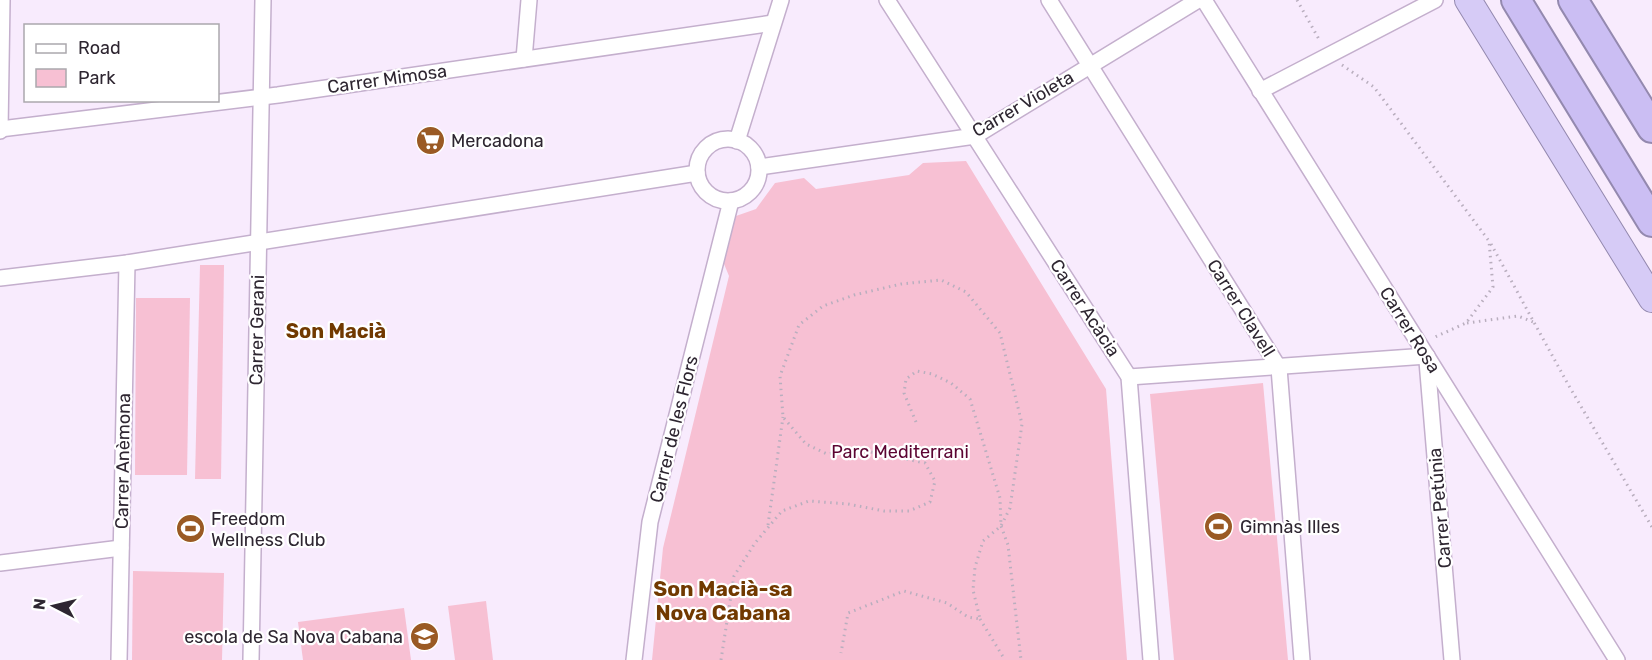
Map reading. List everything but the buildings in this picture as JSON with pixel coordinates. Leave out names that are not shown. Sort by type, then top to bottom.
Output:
[{"type":"highway","points":[[1468,0],[1652,299]]},
{"type":"highway","points":[[1516,0],[1652,222]]},
{"type":"highway","points":[[1573,0],[1652,128]]},
{"type":"street","points":[[0,130],[2,0]]},
{"type":"street","name":"Carrer Gerani","points":[[251,660],[263,0]]},
{"type":"street","points":[[524,59],[529,0]]},
{"type":"street","points":[[737,141],[782,0]]},
{"type":"street","name":"Carrer Acàcia","points":[[888,0],[1129,378],[1151,660]]},
{"type":"street","name":"Carrer Clavell","points":[[1049,0],[1279,368],[1302,660]]},
{"type":"street","name":"Carrer Violeta","points":[[759,167],[975,136],[1198,0]]},
{"type":"street","name":"Carrer Rosa","points":[[1204,0],[1617,660]]},
{"type":"street","points":[[1260,91],[1435,0]]},
{"type":"street","name":"Carrer Mimosa","points":[[219,102],[773,23]]},
{"type":"street","name":"Carrer Mimosa","points":[[0,130],[216,102]]},
{"type":"street","points":[[726,139],[737,141],[749,148],[756,157],[759,167],[756,182],[750,192],[732,201],[715,199],[706,193],[697,173],[700,156],[706,148],[726,139]]},
{"type":"street","points":[[0,278],[127,263],[697,173]]},
{"type":"street","name":"Carrer de les Flors","points":[[634,660],[650,522],[732,201]]},
{"type":"street","name":"Carrer Anèmona","points":[[119,660],[127,263]]},
{"type":"street","points":[[1129,378],[1279,368],[1423,350]]},
{"type":"street","name":"Carrer Petúnia","points":[[1423,350],[1452,660]]},
{"type":"street","points":[[0,563],[121,548]]},
{"type":"path","points":[[1297,0],[1327,55],[1374,87],[1489,241],[1652,527]]},
{"type":"path","points":[[1423,350],[1466,323],[1492,287],[1489,241]]},
{"type":"path","points":[[768,527],[783,417],[780,376],[799,325],[823,306],[854,295],[901,284],[941,279],[966,292],[1000,333],[1022,424],[1010,508],[1001,526],[983,541],[975,567],[973,590],[980,619],[1005,660]]},
{"type":"path","points":[[1466,323],[1518,316],[1535,323]]},
{"type":"path","points":[[916,422],[904,393],[906,379],[917,371],[932,374],[951,383],[970,399],[1000,498],[1001,526],[1008,545],[1021,660]]},
{"type":"path","points":[[721,660],[734,576],[755,543],[782,511],[809,501],[848,504],[884,511],[909,511],[930,502],[935,481],[925,463],[857,448],[827,454],[806,444],[783,417]]},
{"type":"path","points":[[841,653],[848,613],[904,591],[947,603],[968,617],[980,619]]},
{"type":"green space","name":"Parc Mediterrani","points":[[966,161],[1106,389],[1127,660],[652,660],[663,548],[729,276],[722,259],[736,216],[756,209],[775,183],[804,178],[816,189],[909,175],[923,163]]},
{"type":"green space","points":[[200,265],[224,265],[221,479],[195,479]]},
{"type":"green space","points":[[136,298],[190,298],[187,475],[135,475]]},
{"type":"green space","name":"Gimnàs Illes","points":[[1263,383],[1288,660],[1174,660],[1150,394]]},
{"type":"green space","points":[[133,571],[224,573],[222,660],[132,660]]},
{"type":"green space","points":[[486,601],[493,660],[455,660],[448,606]]},
{"type":"green space","points":[[404,608],[411,660],[303,660],[298,622]]},
{"type":"place","name":"Mercadona","points":[[430,141]]},
{"type":"place","name":"Gimnàs Illes","points":[[1219,527]]},
{"type":"place","name":"Freedom Wellness Club","points":[[190,529]]},
{"type":"place","name":"escola de Sa Nova Cabana","points":[[424,637]]},
{"type":"district","name":"Son Macià","points":[[336,331]]},
{"type":"district","name":"Son Macià-sa Nova Cabana","points":[[723,601]]}]
